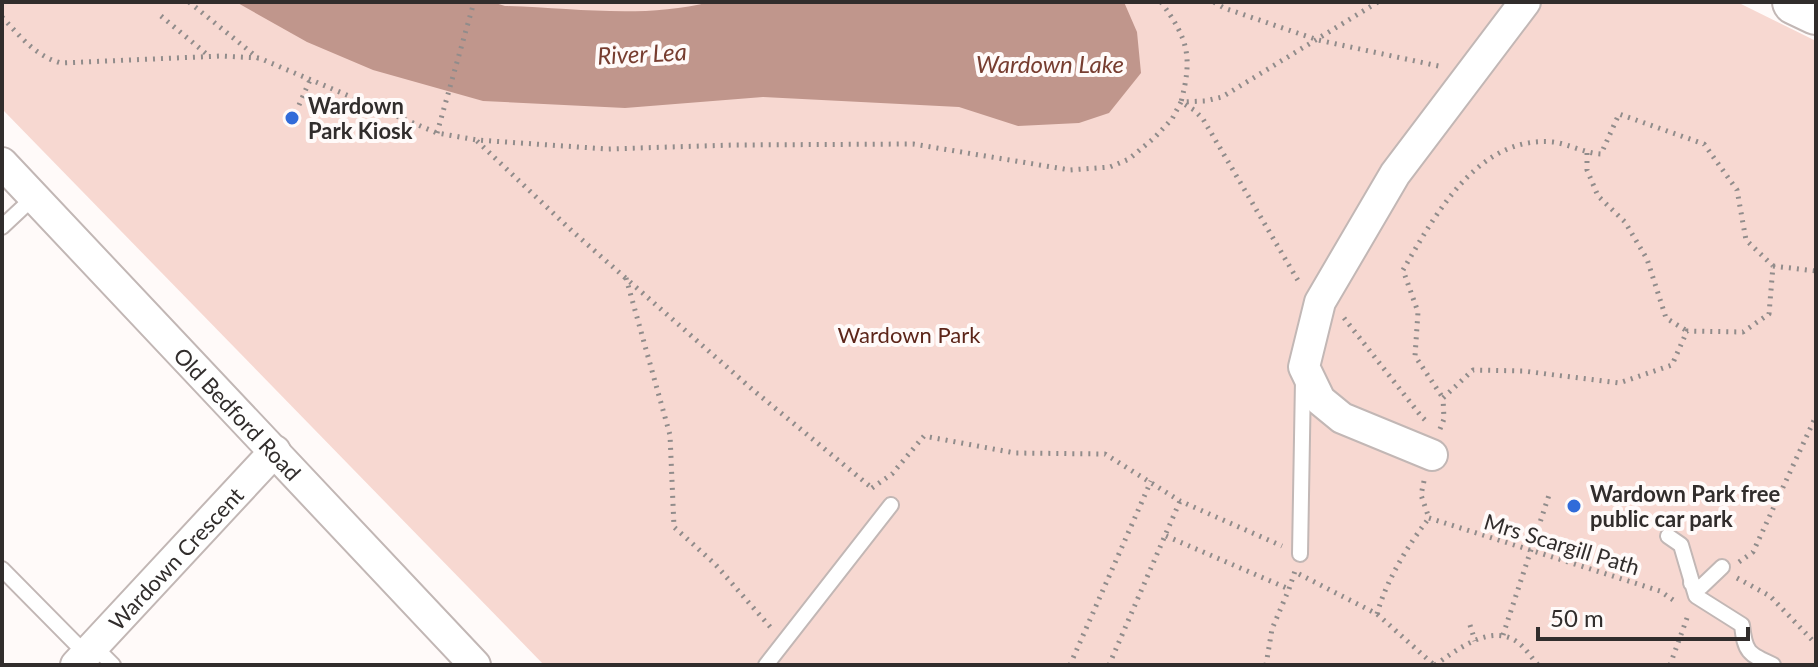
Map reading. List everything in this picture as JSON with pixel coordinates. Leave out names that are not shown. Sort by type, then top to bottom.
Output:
[{"type":"highway","points":[[1795,2],[1816,12]]},
{"type":"street","points":[[1428,468],[1342,418],[1320,400],[1304,367],[1395,174],[1525,2]]},
{"type":"street","name":"Old Bedford Road","points":[[2,163],[475,665]]},
{"type":"street","name":"Wardown Crescent","points":[[92,658],[275,451]]},
{"type":"lane","points":[[2,227],[34,197]]},
{"type":"lane","points":[[1300,554],[1304,367]]},
{"type":"lane","points":[[766,665],[891,505]]},
{"type":"lane","points":[[1668,536],[1681,545],[1693,591],[1700,599],[1742,625],[1744,645],[1753,661],[1773,665]]},
{"type":"lane","points":[[2,569],[92,658]]},
{"type":"lane","points":[[1691,583],[1701,587],[1724,570]]},
{"type":"path","points":[[189,2],[259,58],[437,133],[477,140],[607,149],[913,144],[1070,170],[1110,167],[1129,159],[1172,119],[1181,102],[1187,72],[1185,42],[1161,2]]},
{"type":"path","points":[[437,133],[474,2]]},
{"type":"path","points":[[1214,2],[1318,40],[1470,73]]},
{"type":"path","points":[[1181,102],[1222,97],[1378,2]]},
{"type":"path","points":[[161,16],[209,56]]},
{"type":"path","points":[[2,17],[37,53],[61,63],[209,56],[259,58]]},
{"type":"path","points":[[299,105],[310,80]]},
{"type":"path","points":[[1181,102],[1203,119],[1305,293],[1330,307],[1421,416],[1440,429],[1444,419],[1443,398],[1415,356],[1418,312],[1403,270],[1452,192],[1483,164],[1517,144],[1554,142],[1587,153],[1601,154],[1619,114],[1704,144],[1737,190],[1746,240],[1773,266],[1816,271]]},
{"type":"path","points":[[477,140],[572,231],[753,390],[891,505]]},
{"type":"path","points":[[1587,153],[1587,170],[1598,196],[1625,222],[1647,259],[1666,318],[1687,331],[1743,332],[1769,314],[1773,266]]},
{"type":"path","points":[[626,278],[670,435],[674,527],[715,564],[784,641]]},
{"type":"path","points":[[1443,398],[1473,370],[1523,371],[1619,383],[1672,365],[1687,331]]},
{"type":"path","points":[[1700,599],[1724,570],[1753,552],[1816,416]]},
{"type":"path","points":[[872,488],[892,474],[924,436],[1015,453],[1105,454],[1180,501],[1300,554]]},
{"type":"path","points":[[1377,614],[1382,597],[1414,537],[1429,518],[1421,495],[1428,468]]},
{"type":"path","points":[[1070,665],[1151,481]]},
{"type":"path","points":[[1503,635],[1549,495]]},
{"type":"path","points":[[1109,665],[1180,501]]},
{"type":"path","name":"Mrs Scargill Path","points":[[1429,518],[1660,591],[1682,608]]},
{"type":"path","points":[[1166,536],[1289,589],[1272,629],[1266,665]]},
{"type":"path","points":[[1724,570],[1770,596],[1816,644]]},
{"type":"path","points":[[1295,572],[1377,614],[1434,665],[1475,641],[1503,635],[1525,648],[1538,665]]},
{"type":"path","points":[[1670,665],[1687,618]]},
{"type":"path","points":[[1470,625],[1475,641]]},
{"type":"green space","name":"Wardown Park","points":[[2,2],[1737,2],[1816,41],[1816,665],[544,665],[2,109]]},
{"type":"water","name":"Wardown Lake","points":[[236,2],[492,2],[505,6],[634,11],[710,2],[1124,2],[1137,32],[1141,73],[1109,113],[1079,123],[1018,126],[959,107],[763,97],[625,108],[483,101],[373,70],[307,42]]},
{"type":"place","name":"Wardown Park Kiosk","points":[[292,118]]},
{"type":"place","name":"Wardown Park free public car park","points":[[1574,506]]},
{"type":"water label","name":"River Lea","points":[[642,53]]}]
